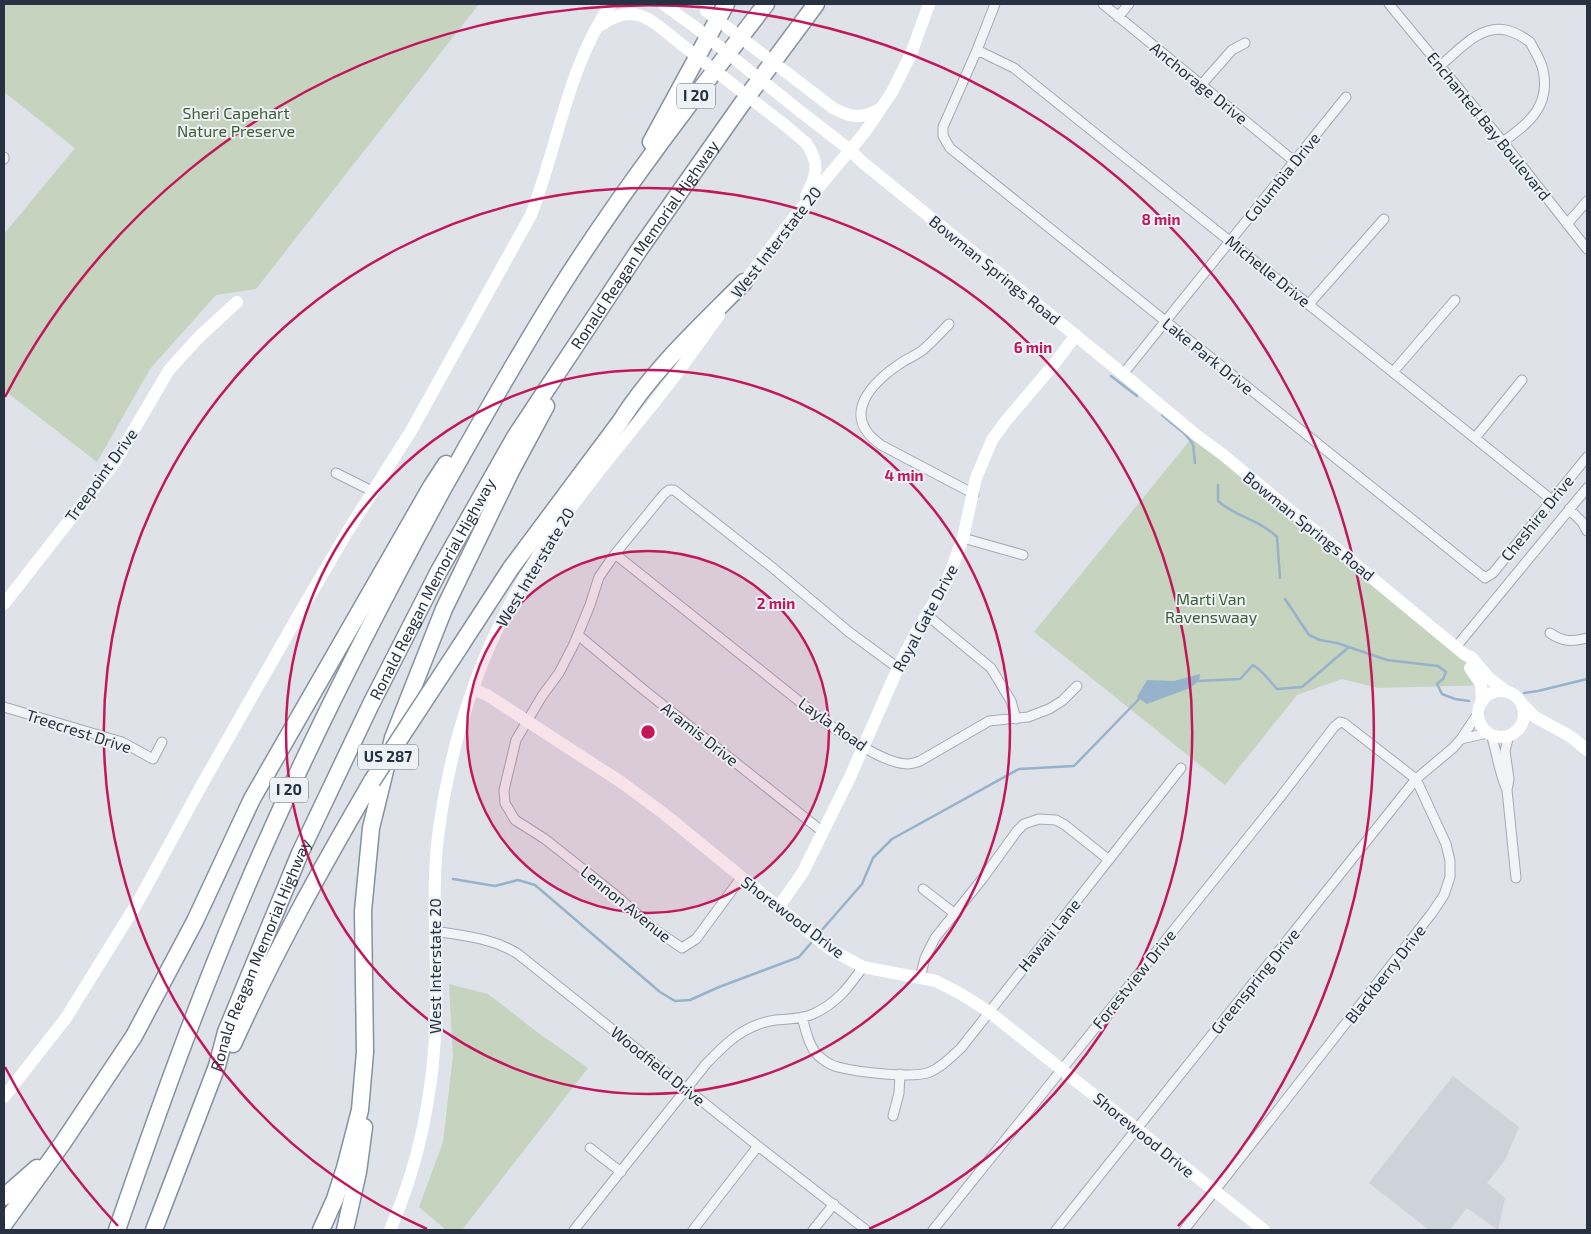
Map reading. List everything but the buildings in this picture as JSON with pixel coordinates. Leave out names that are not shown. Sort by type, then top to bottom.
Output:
[{"type":"highway","points":[[627,188],[726,4]]},
{"type":"highway","name":"I 20","points":[[117,1230],[147,1143],[240,901],[287,794],[365,634],[508,371],[562,286],[627,188],[766,4]]},
{"type":"highway","name":"Ronald Reagan Memorial Highway","points":[[154,1230],[217,1066],[226,1032],[300,853],[335,776],[406,633],[464,525],[514,438],[592,321],[705,155],[815,8]]},
{"type":"highway","points":[[217,1066],[232,1047],[262,982],[317,876],[372,781],[511,568],[620,422],[635,397],[744,282]]},
{"type":"highway","name":"US 287","points":[[321,1230],[335,1199],[360,1110],[365,1052],[363,911],[371,828],[393,738],[444,609],[511,471],[592,321]]},
{"type":"highway","points":[[4,1224],[62,1144],[134,1036],[196,921],[252,799],[293,726],[431,487],[508,371]]},
{"type":"highway","points":[[345,1230],[356,1186],[365,1123],[367,1105],[362,1091]]},
{"type":"highway","points":[[4,1197],[62,1144]]},
{"type":"street","points":[[4,1097],[66,1018],[93,977],[139,900],[302,609],[411,431],[531,215],[581,61],[612,4]]},
{"type":"street","name":"Bowman Springs Road","points":[[663,4],[695,27],[850,150],[861,161],[1460,651],[1471,657],[1489,678],[1507,692]]},
{"type":"street","name":"West Interstate 20","points":[[390,1230],[411,1178],[426,1114],[434,1068],[436,1013],[435,883],[439,832],[445,791],[452,754],[473,689],[493,638],[513,598],[548,540],[592,478],[655,401],[795,216],[865,132],[892,92],[910,54],[929,4]]},
{"type":"street","points":[[978,50],[996,4]]},
{"type":"street","name":"Anchorage Drive","points":[[1103,4],[1294,161]]},
{"type":"street","points":[[1118,17],[1129,4]]},
{"type":"street","name":"Enchanted Bay Boulevard","points":[[1389,4],[1587,249]]},
{"type":"street","points":[[702,7],[833,108],[845,115],[857,117],[869,115],[881,108]]},
{"type":"street","points":[[598,28],[616,14],[635,12],[649,19],[806,143],[816,162],[815,174],[811,187],[795,216]]},
{"type":"street","points":[[1440,66],[1481,33],[1492,29],[1505,29],[1530,42],[1543,70],[1543,100],[1526,124],[1502,142]]},
{"type":"street","points":[[1202,84],[1232,50],[1245,43]]},
{"type":"street","name":"Lake Park Drive","points":[[978,50],[943,127],[943,136],[950,148],[1485,578]]},
{"type":"street","name":"Michelle Drive","points":[[978,50],[1014,68],[1552,500]]},
{"type":"street","name":"Columbia Drive","points":[[1123,374],[1346,97]]},
{"type":"street","points":[[1568,224],[1587,200]]},
{"type":"street","points":[[1309,304],[1384,219]]},
{"type":"street","points":[[1393,372],[1454,300]]},
{"type":"street","name":"Treepoint Drive","points":[[4,604],[115,462],[169,370],[198,338],[237,302]]},
{"type":"street","points":[[950,324],[923,350],[904,361],[871,389],[861,405],[861,421],[872,439],[880,445],[974,494]]},
{"type":"street","name":"Royal Gate Drive","points":[[778,908],[803,872],[824,832],[898,668],[915,634],[947,580],[963,538],[976,478],[992,440],[1076,336]]},
{"type":"street","points":[[1475,438],[1522,380]]},
{"type":"street","name":"Cheshire Drive","points":[[1485,578],[1493,573],[1587,457]]},
{"type":"street","points":[[336,474],[372,492]]},
{"type":"street","points":[[1460,651],[1587,488]]},
{"type":"street","points":[[526,720],[559,673],[578,635],[599,577],[615,554],[669,490],[674,490],[773,568],[849,632],[898,668]]},
{"type":"street","points":[[1569,509],[1587,530]]},
{"type":"street","points":[[963,538],[1023,555]]},
{"type":"street","name":"Layla Road","points":[[615,554],[847,738],[894,760],[909,764],[924,759],[989,721],[1028,717],[1049,709],[1062,701],[1078,686]]},
{"type":"street","points":[[927,615],[991,668],[1011,701],[1016,719]]},
{"type":"street","points":[[1550,632],[1564,641],[1570,642],[1587,638]]},
{"type":"street","name":"Aramis Drive","points":[[578,635],[644,690],[824,832]]},
{"type":"street","name":"Bowman Springs Road","points":[[1460,651],[1481,684],[1480,707]]},
{"type":"street","name":"Shorewood Drive","points":[[473,689],[487,695],[621,782],[830,949],[863,967],[936,982],[961,994],[988,1011],[1264,1230]]},
{"type":"street","points":[[1556,729],[1537,728],[1502,737],[1490,733],[1482,727],[1479,720],[1480,707],[1492,693],[1499,691],[1513,694],[1534,717],[1570,736],[1587,750]]},
{"type":"street","points":[[1516,878],[1505,751],[1512,734],[1524,720],[1523,705]]},
{"type":"street","name":"Treecrest Drive","points":[[4,707],[122,742],[153,759],[162,742]]},
{"type":"street","name":"Greenspring Drive","points":[[1056,1230],[1416,779],[1461,739],[1480,707]]},
{"type":"street","name":"Lennon Avenue","points":[[526,720],[516,740],[508,770],[504,790],[505,804],[515,820],[545,839],[613,893],[654,929],[682,948],[696,940],[741,878]]},
{"type":"street","name":"Blackberry Drive","points":[[1184,1230],[1432,913],[1444,896],[1450,877],[1450,861],[1446,844],[1416,779],[1344,723],[1340,722],[1334,727]]},
{"type":"street","name":"Forestview Drive","points":[[933,1230],[1282,795],[1334,727]]},
{"type":"street","points":[[1490,733],[1498,756],[1502,780],[1507,790]]},
{"type":"street","name":"Greenspring Drive","points":[[1461,739],[1490,733]]},
{"type":"street","name":"Hawaii Lane","points":[[802,1017],[812,1047],[821,1058],[836,1066],[857,1070],[913,1075],[930,1072],[944,1064],[961,1048],[988,1011],[1180,768]]},
{"type":"street","points":[[920,978],[925,958],[934,938],[1024,824],[1039,819],[1056,820],[1109,860]]},
{"type":"street","points":[[923,889],[954,912]]},
{"type":"street","name":"Woodfield Drive","points":[[435,931],[488,940],[518,954],[866,1230]]},
{"type":"street","points":[[574,1230],[706,1064],[736,1035],[763,1022],[811,1016],[842,995],[863,967]]},
{"type":"street","points":[[893,1116],[899,1093],[900,1074]]},
{"type":"street","points":[[693,1230],[758,1146]]},
{"type":"street","points":[[590,1148],[621,1172]]},
{"type":"street","points":[[813,1230],[834,1204]]},
{"type":"shaded area","points":[[1453,1076],[1519,1127],[1505,1160],[1487,1183],[1505,1198],[1498,1230],[1467,1208],[1450,1230],[1429,1230],[1369,1183]]},
{"type":"green space","name":"Sheri Capehart Nature Preserve","points":[[4,4],[479,4],[256,289],[216,295],[150,369],[97,462],[4,390],[4,234],[75,148],[4,92]]},
{"type":"green space","name":"Marti Van Ravenswaay","points":[[1195,434],[1492,685],[1378,688],[1342,679],[1297,695],[1225,785],[1034,632]]},
{"type":"green space","points":[[449,984],[488,994],[588,1068],[462,1230],[446,1230],[419,1207],[443,1142],[453,1056]]},
{"type":"water","points":[[1200,674],[1199,681],[1190,688],[1147,704],[1137,697],[1147,680],[1174,681]]},
{"type":"waterway","points":[[1111,376],[1137,396]]},
{"type":"waterway","points":[[1162,415],[1185,434],[1193,444],[1195,463]]},
{"type":"waterway","points":[[1218,485],[1218,501],[1232,511],[1263,526],[1277,537],[1280,578]]},
{"type":"waterway","points":[[1285,599],[1309,635],[1387,660],[1438,666],[1446,672],[1443,679],[1437,684],[1442,694],[1455,699],[1469,701]]},
{"type":"waterway","points":[[1197,681],[1240,679],[1253,665],[1277,689],[1302,687],[1349,647]]},
{"type":"waterway","points":[[1524,693],[1587,679]]},
{"type":"waterway","points":[[821,931],[862,884],[873,858],[892,839],[1019,769],[1074,766],[1140,698]]},
{"type":"waterway","points":[[453,879],[495,886],[518,880],[535,885],[660,992],[675,1001],[690,1000],[799,957],[811,943]]}]
